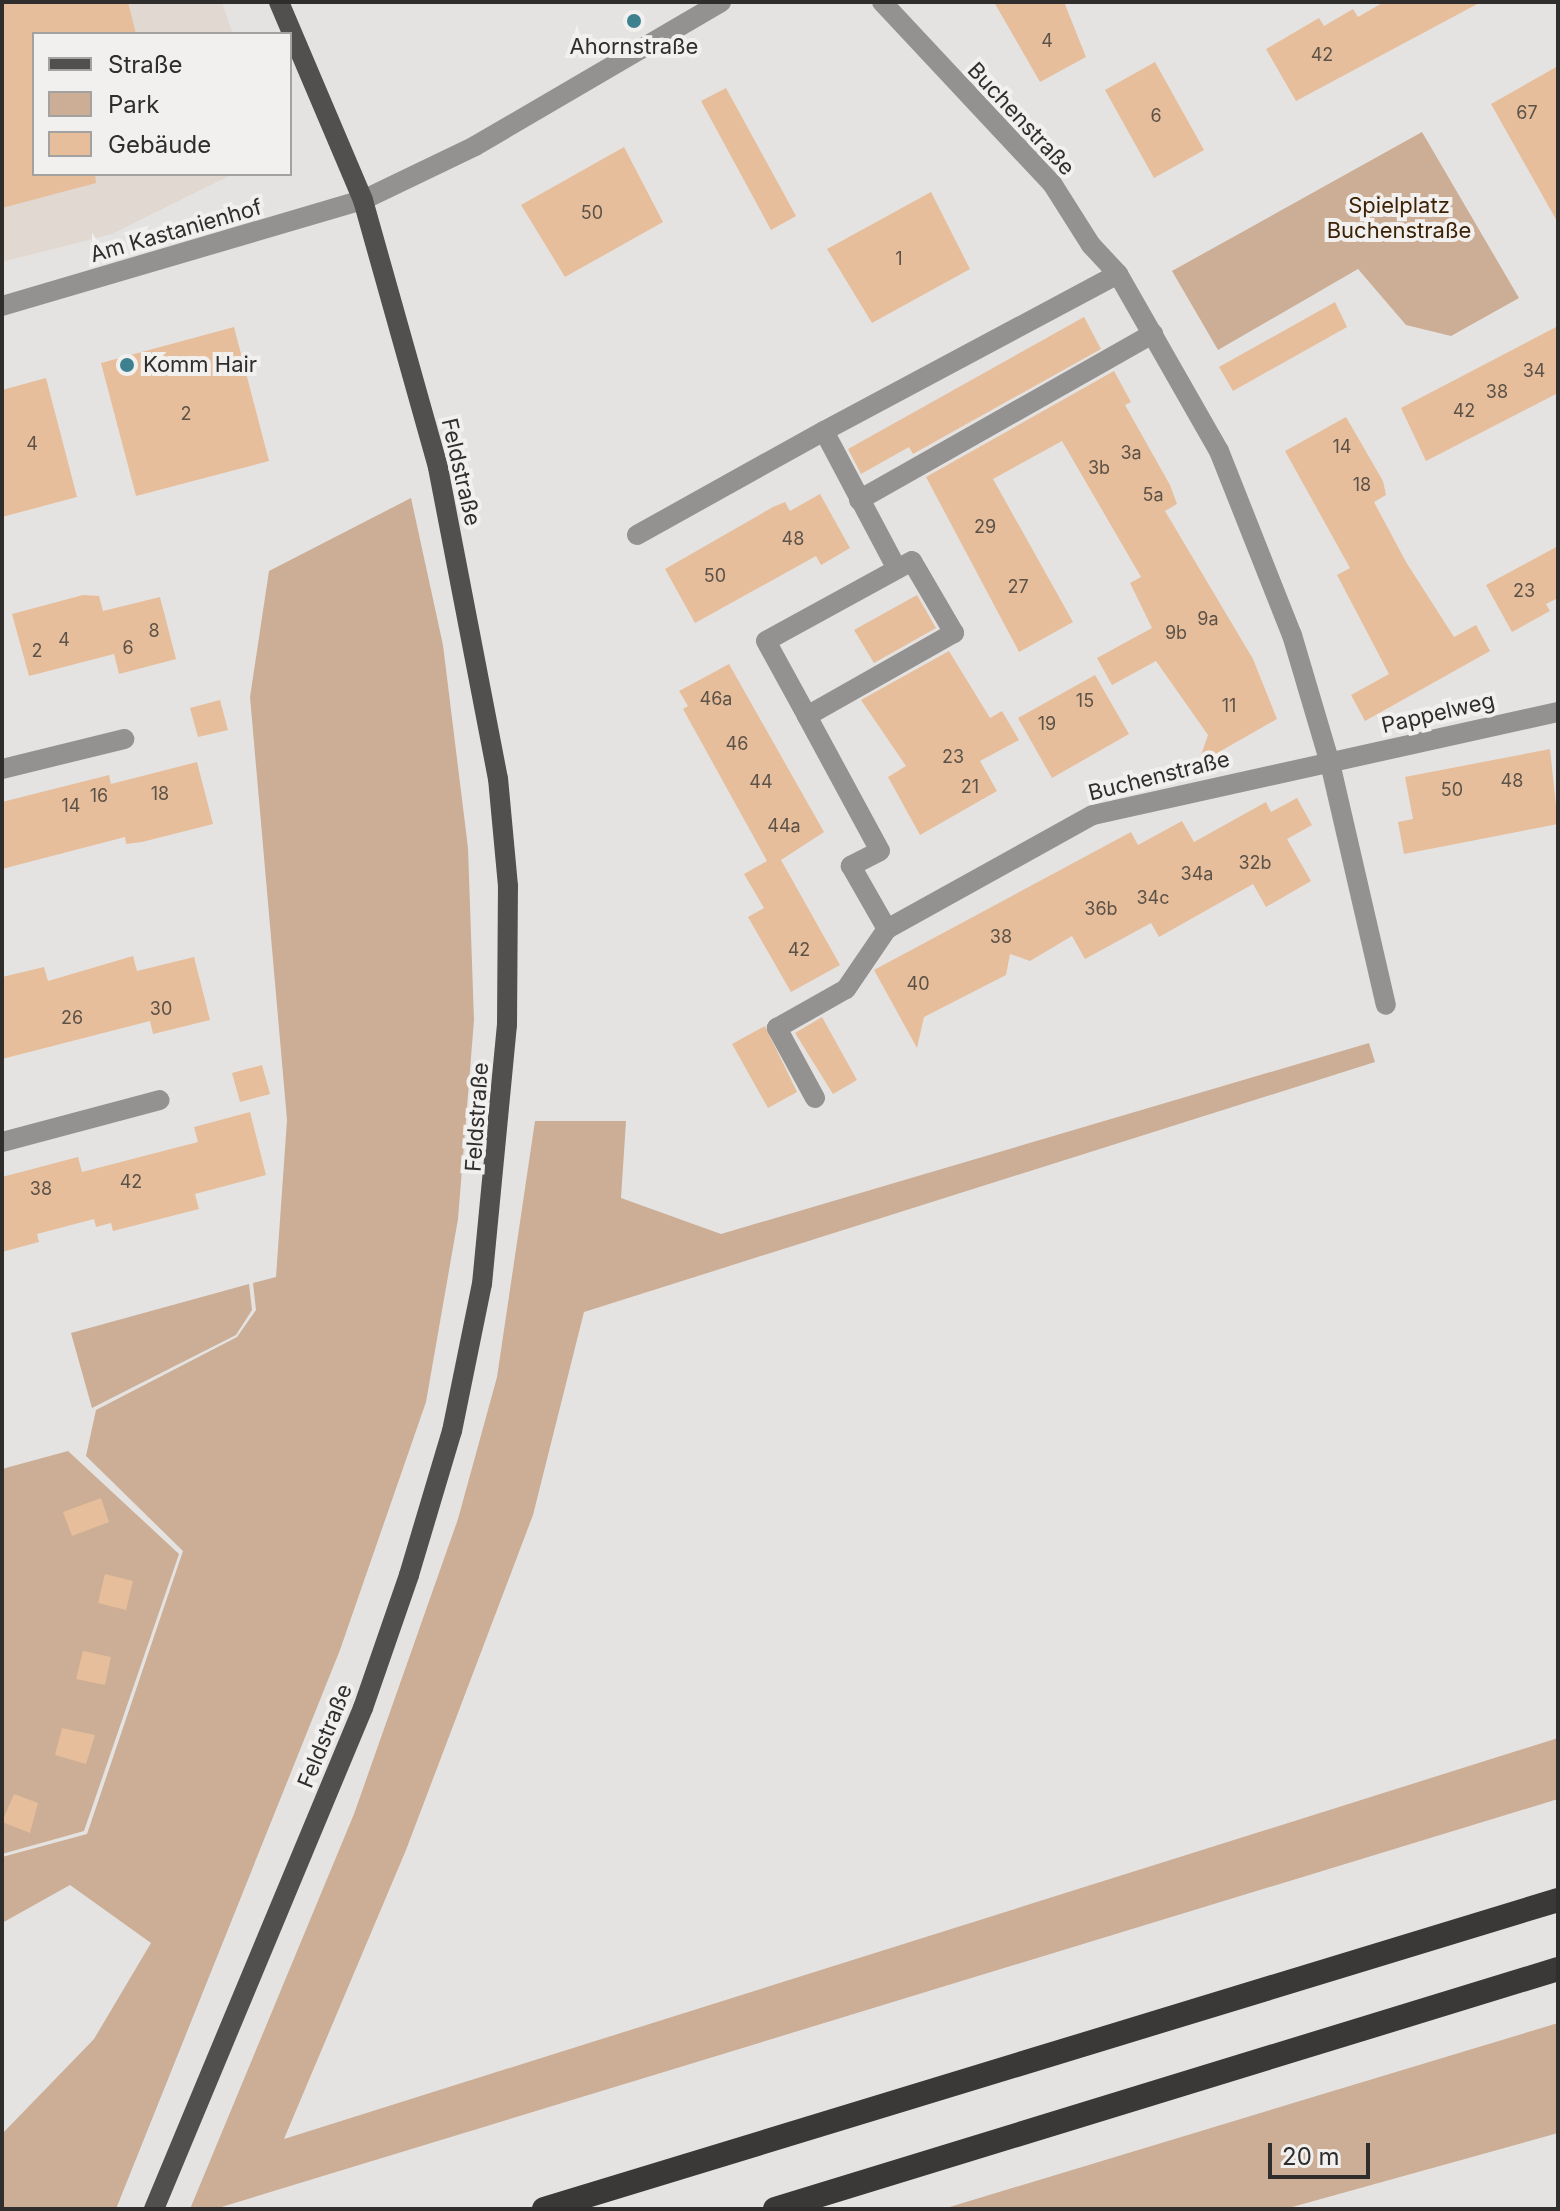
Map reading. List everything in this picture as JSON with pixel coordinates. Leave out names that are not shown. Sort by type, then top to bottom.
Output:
[{"type":"highway","points":[[544,2209],[1558,1900]]},
{"type":"highway","points":[[775,2209],[1558,1969]]},
{"type":"main road","name":"Feldstraße","points":[[279,2],[292,32]]},
{"type":"main road","name":"Feldstraße","points":[[154,2209],[363,1708],[409,1575],[452,1431],[482,1284],[500,1150],[508,886],[498,779],[438,467],[363,200],[292,33]]},
{"type":"street","points":[[363,200],[475,146],[721,2]]},
{"type":"street","name":"Buchenstraße","points":[[882,2],[1053,185],[1091,245],[1118,274],[1219,451],[1292,635],[1330,763],[1093,815],[887,929]]},
{"type":"street","name":"Am Kastanienhof","points":[[2,306],[363,200]]},
{"type":"street","points":[[637,535],[1118,274]]},
{"type":"street","points":[[859,500],[1153,334]]},
{"type":"street","points":[[824,431],[897,569]]},
{"type":"street","points":[[807,716],[954,633],[912,561],[766,641],[880,851],[851,866],[887,929],[846,989],[777,1028],[815,1098]]},
{"type":"street","name":"Pappelweg","points":[[1330,763],[1558,712]]},
{"type":"street","points":[[2,769],[124,739]]},
{"type":"street","points":[[1330,763],[1386,1005]]},
{"type":"street","points":[[2,1142],[160,1100]]},
{"type":"shaded area","points":[[2,2],[222,2],[232,32],[32,32],[32,176],[229,176],[112,234],[2,262]]},
{"type":"green space","name":"Spielplatz Buchenstraße","points":[[1422,132],[1519,298],[1451,336],[1406,325],[1358,269],[1218,350],[1172,271]]},
{"type":"green space","points":[[411,498],[443,645],[468,848],[474,1020],[458,1219],[426,1402],[340,1650],[116,2209],[2,2209],[2,2134],[94,2039],[151,1943],[70,1885],[2,1923],[2,1857],[87,1834],[183,1551],[86,1456],[96,1410],[237,1337],[256,1310],[253,1283],[276,1277],[287,1120],[250,697],[269,571]]},
{"type":"green space","points":[[1369,1043],[1375,1062],[584,1312],[533,1515],[406,1850],[284,2139],[1558,1738],[1558,1799],[215,2209],[190,2209],[354,1814],[458,1519],[497,1377],[535,1121],[626,1121],[621,1198],[721,1234]]},
{"type":"green space","points":[[249,1284],[252,1310],[236,1335],[92,1408],[71,1333]]},
{"type":"green space","points":[[68,1451],[179,1554],[84,1831],[2,1854],[2,1469]]},
{"type":"green space","points":[[1558,2023],[1558,2133],[1285,2209],[943,2209]]},
{"type":"building","points":[[2,2],[128,2],[136,32],[32,32],[32,176],[95,176],[96,183],[2,208]]},
{"type":"building","points":[[994,2],[1064,2],[1086,57],[1040,82]]},
{"type":"building","points":[[1384,2],[1481,2],[1296,101],[1266,49],[1319,18],[1324,26],[1353,9],[1358,17]]},
{"type":"building","points":[[1155,62],[1204,150],[1154,178],[1105,90]]},
{"type":"building","points":[[1558,66],[1558,223],[1491,104]]},
{"type":"building","points":[[726,88],[796,216],[771,230],[701,101]]},
{"type":"building","points":[[624,147],[663,222],[565,277],[521,205]]},
{"type":"building","points":[[931,192],[970,269],[872,323],[827,249]]},
{"type":"building","points":[[1335,302],[1347,327],[1233,391],[1219,367]]},
{"type":"building","points":[[1084,317],[1101,349],[913,454],[909,447],[861,474],[848,449]]},
{"type":"building","points":[[1558,326],[1558,393],[1426,461],[1401,408]]},
{"type":"building","points":[[234,327],[269,461],[136,496],[101,363]]},
{"type":"building","points":[[1114,371],[1131,402],[1125,405],[1170,485],[1177,504],[1165,511],[1253,659],[1277,719],[1198,764],[1208,735],[1156,661],[1112,685],[1097,658],[1152,628],[1130,583],[1141,577],[1062,441],[993,479],[1073,622],[1019,652],[926,477]]},
{"type":"building","points":[[46,378],[77,497],[2,517],[2,390]]},
{"type":"building","points":[[1346,417],[1383,481],[1386,495],[1374,502],[1406,562],[1454,637],[1476,625],[1490,651],[1365,721],[1351,695],[1389,674],[1337,575],[1350,568],[1285,451]]},
{"type":"building","points":[[820,494],[850,548],[821,565],[816,556],[695,623],[665,569],[773,507],[785,502],[790,511]]},
{"type":"building","points":[[1558,546],[1558,598],[1546,604],[1550,611],[1512,632],[1486,585]]},
{"type":"building","points":[[83,595],[99,596],[103,611],[160,597],[176,659],[119,674],[114,654],[29,676],[12,614]]},
{"type":"building","points":[[917,595],[936,628],[874,663],[854,630]]},
{"type":"building","points":[[949,651],[990,718],[1002,711],[1019,740],[980,761],[997,791],[920,835],[888,777],[906,766],[861,700]]},
{"type":"building","points":[[729,664],[824,832],[781,860],[840,965],[791,992],[748,917],[764,908],[744,874],[767,861],[683,709],[688,706],[679,691]]},
{"type":"building","points":[[1095,675],[1129,734],[1052,778],[1018,718]]},
{"type":"building","points":[[220,700],[228,730],[198,737],[190,708]]},
{"type":"building","points":[[1550,749],[1558,824],[1404,854],[1398,822],[1413,819],[1405,777]]},
{"type":"building","points":[[197,762],[213,824],[142,842],[126,844],[125,837],[2,869],[2,802],[109,775],[111,784]]},
{"type":"building","points":[[1297,798],[1312,825],[1287,839],[1311,881],[1266,907],[1253,884],[1159,937],[1151,923],[1085,959],[1072,936],[1030,961],[1010,954],[1006,975],[924,1017],[917,1048],[874,970],[1131,832],[1138,845],[1182,821],[1194,842],[1266,802],[1271,812]]},
{"type":"building","points":[[133,956],[137,971],[194,957],[210,1020],[153,1034],[150,1021],[2,1059],[2,977],[44,967],[48,981]]},
{"type":"building","points":[[822,1017],[857,1080],[833,1094],[795,1033]]},
{"type":"building","points":[[765,1026],[797,1092],[768,1108],[732,1044]]},
{"type":"building","points":[[262,1065],[270,1094],[240,1102],[232,1073]]},
{"type":"building","points":[[250,1112],[266,1175],[195,1194],[199,1209],[113,1231],[111,1223],[96,1227],[94,1219],[37,1234],[39,1242],[2,1252],[2,1177],[78,1157],[82,1172],[198,1142],[194,1127]]},
{"type":"building","points":[[101,1498],[109,1522],[72,1536],[63,1512]]},
{"type":"building","points":[[105,1574],[133,1581],[126,1610],[98,1603]]},
{"type":"building","points":[[83,1651],[111,1657],[105,1685],[76,1679]]},
{"type":"building","points":[[62,1728],[95,1735],[86,1764],[55,1755]]},
{"type":"building","points":[[14,1794],[38,1803],[30,1833],[2,1822]]},
{"type":"place","name":"Ahornstraße","points":[[634,21]]},
{"type":"place","name":"Komm Hair","points":[[127,365]]}]
